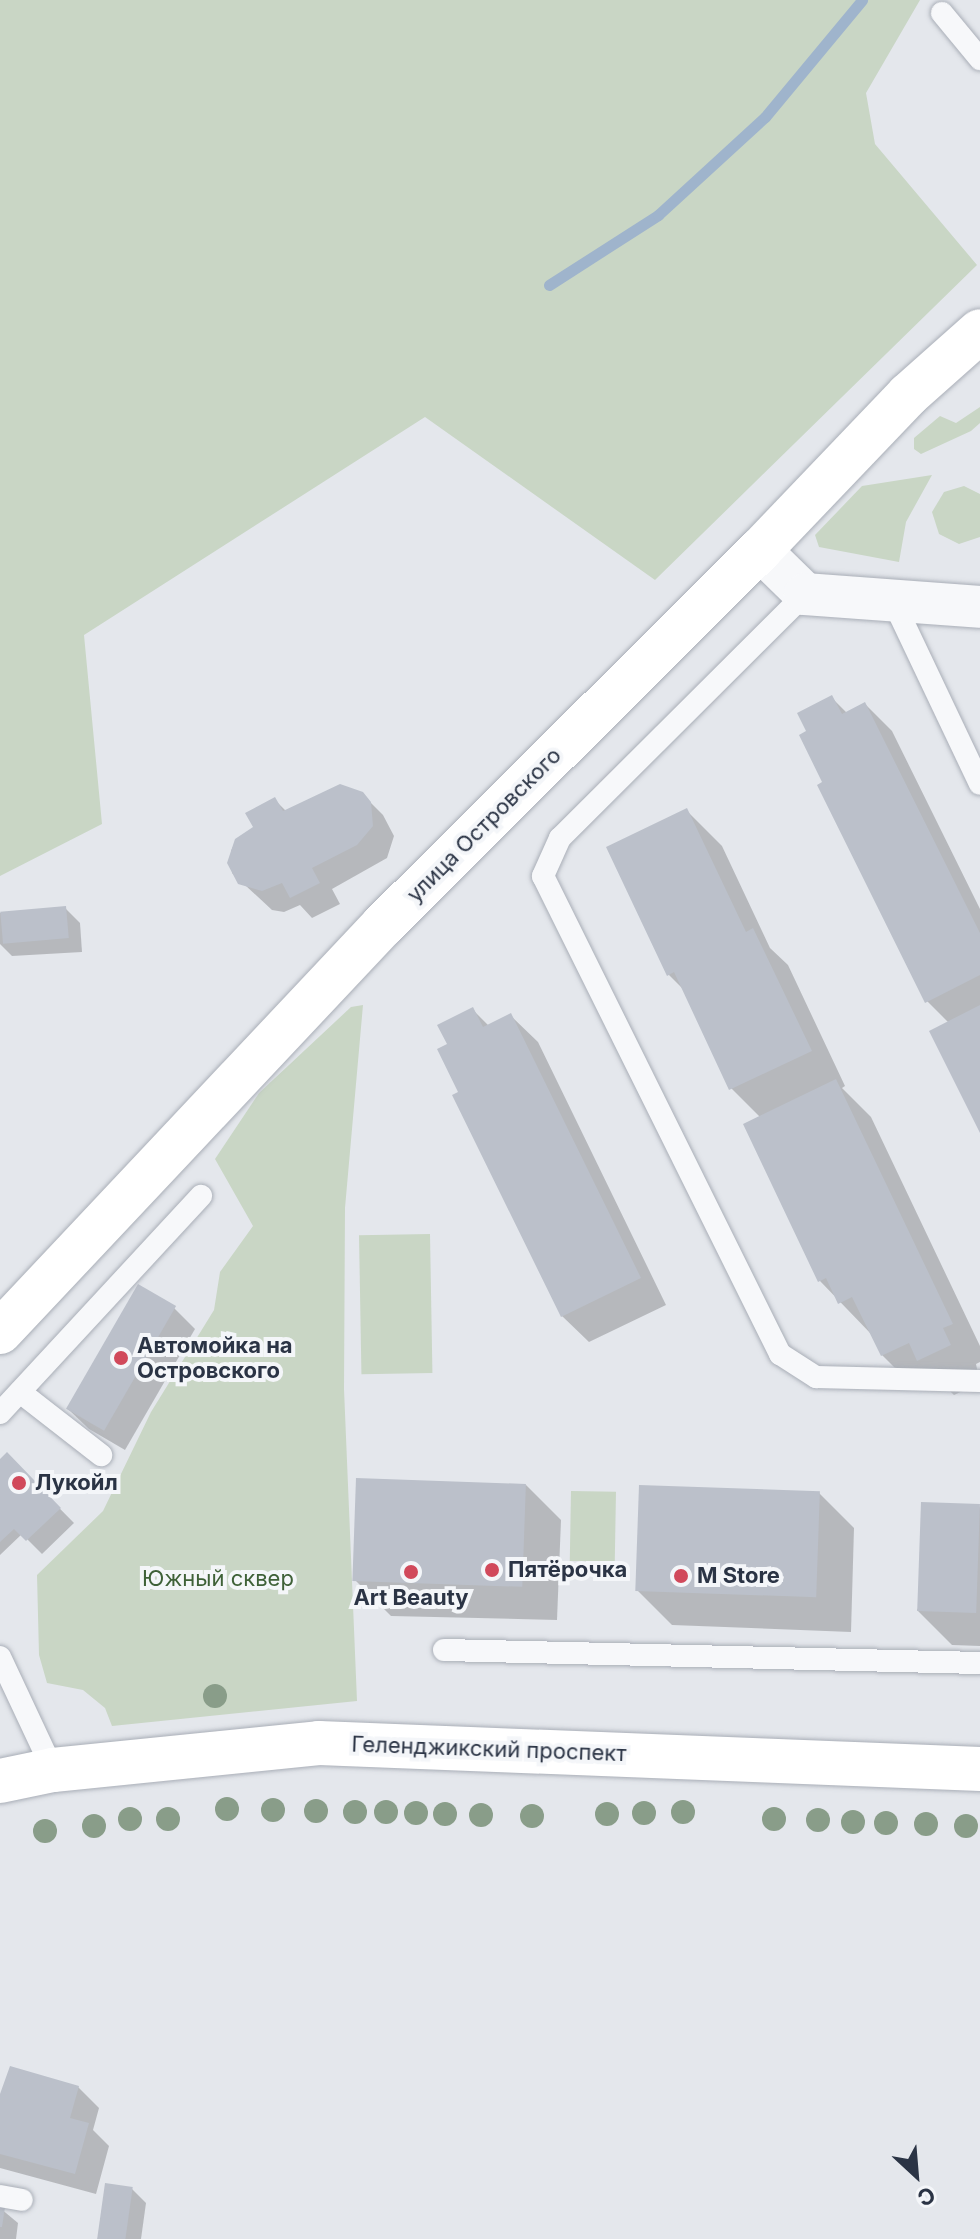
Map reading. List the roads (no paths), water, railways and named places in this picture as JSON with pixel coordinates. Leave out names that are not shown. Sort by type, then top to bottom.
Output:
[{"type":"street","name":"улица Островского","points":[[0,1332],[383,925],[760,550],[908,395],[980,331]]},
{"type":"street","points":[[760,550],[805,594],[980,607]]},
{"type":"street","name":"Геленджикский проспект","points":[[0,1781],[53,1770],[319,1743],[980,1769]]},
{"type":"lane","points":[[942,13],[980,59]]},
{"type":"lane","points":[[805,594],[560,838],[543,876],[780,1354],[816,1377],[980,1381]]},
{"type":"lane","points":[[894,603],[980,784]]},
{"type":"lane","points":[[0,1413],[201,1196]]},
{"type":"lane","points":[[20,1392],[101,1455]]},
{"type":"lane","points":[[444,1650],[980,1663]]},
{"type":"lane","points":[[0,1657],[53,1770]]},
{"type":"waterway","points":[[549,285],[658,215],[765,117],[862,0]]},
{"type":"place","name":"Автомойка на Островского","points":[[121,1358]]},
{"type":"place","name":"Лукойл","points":[[19,1483]]},
{"type":"place","name":"Пятёрочка","points":[[492,1570]]},
{"type":"place","name":"Art Beauty","points":[[411,1572]]},
{"type":"place","name":"M Store","points":[[681,1576]]},
{"type":"park label","name":"Южный сквер","points":[[218,1579]]}]
